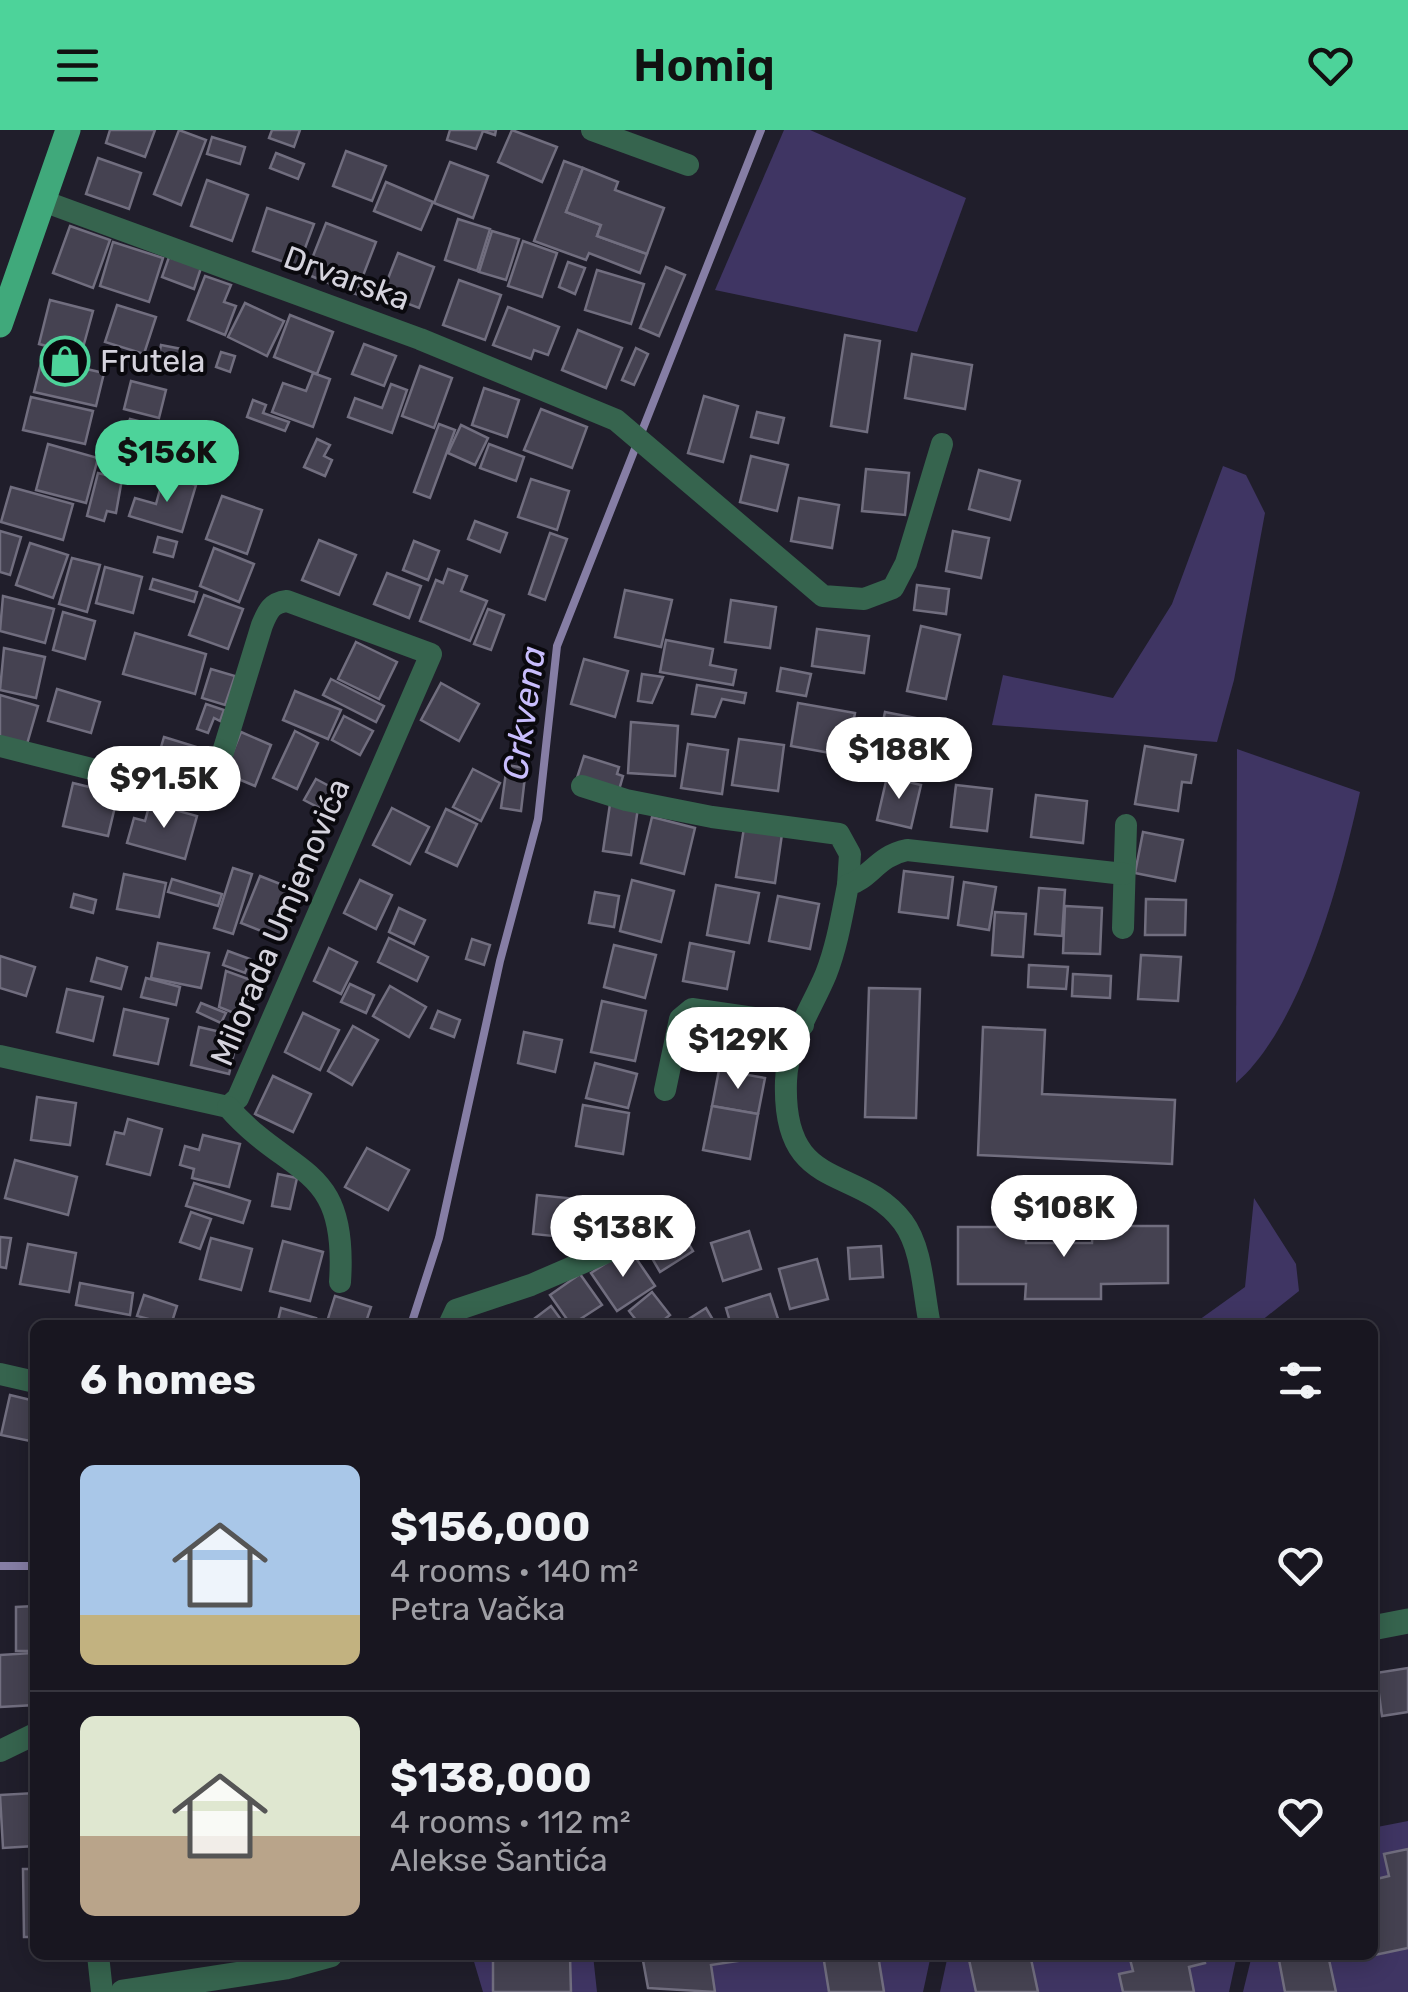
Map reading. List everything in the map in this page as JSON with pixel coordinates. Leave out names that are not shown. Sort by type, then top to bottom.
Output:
[{"type":"main road","points":[[0,325],[68,130]]},
{"type":"street","points":[[592,130],[688,165]]},
{"type":"street","name":"Drvarska","points":[[43,201],[420,338],[626,425],[823,596],[851,600],[881,595],[900,576],[942,444]]},
{"type":"street","name":"Milorada Umjenovića","points":[[0,746],[203,797],[212,791],[262,625],[270,607],[277,602],[287,601],[431,654],[246,1088],[228,1107],[0,1056]]},
{"type":"street","points":[[582,786],[626,800],[712,817],[838,834],[848,845],[848,885],[826,973],[786,1078],[794,1137],[809,1160],[830,1177],[887,1206],[905,1226],[916,1252],[929,1320]]},
{"type":"street","points":[[1123,928],[1126,825]]},
{"type":"street","points":[[848,885],[858,882],[882,858],[907,850],[1124,874]]},
{"type":"street","points":[[665,1090],[680,1019],[692,1009],[803,1025]]},
{"type":"street","points":[[228,1107],[325,1191],[340,1225],[340,1282]]},
{"type":"street","points":[[451,1320],[456,1310],[531,1285],[649,1234]]},
{"type":"street","points":[[0,1374],[30,1381]]},
{"type":"street","points":[[1378,1627],[1408,1621]]},
{"type":"street","points":[[0,1751],[30,1736]]},
{"type":"street","points":[[99,1960],[102,1992]]},
{"type":"street","points":[[123,1992],[310,1960]]},
{"type":"shaded area","points":[[784,130],[810,130],[966,198],[917,332],[715,290]]},
{"type":"shaded area","points":[[1223,466],[1246,475],[1265,513],[1234,680],[1217,742],[992,725],[1003,675],[1113,698],[1172,604]]},
{"type":"shaded area","points":[[1237,749],[1360,792],[1330,907],[1299,989],[1281,1026],[1236,1083]]},
{"type":"shaded area","points":[[1254,1198],[1296,1264],[1299,1291],[1262,1320],[1199,1320],[1245,1287]]},
{"type":"shaded area","points":[[1408,1821],[1408,1849],[1385,1854],[1389,1876],[1378,1879],[1378,1827]]},
{"type":"shaded area","points":[[1408,1948],[1408,1992],[1336,1992],[1329,1960],[1378,1960],[1378,1954]]},
{"type":"shaded area","points":[[473,1960],[493,1960],[493,1992],[483,1992]]},
{"type":"shaded area","points":[[569,1960],[594,1960],[597,1992],[571,1992]]},
{"type":"shaded area","points":[[744,1960],[824,1960],[829,1992],[715,1992],[711,1965]]},
{"type":"shaded area","points":[[879,1960],[930,1960],[923,1992],[884,1992]]},
{"type":"shaded area","points":[[947,1960],[969,1960],[976,1992],[940,1992]]},
{"type":"shaded area","points":[[1031,1960],[1130,1960],[1133,1971],[1119,1974],[1123,1992],[1038,1992]]},
{"type":"shaded area","points":[[1204,1960],[1236,1960],[1229,1992],[1194,1992],[1189,1967],[1205,1963]]},
{"type":"shaded area","points":[[1251,1960],[1279,1960],[1285,1992],[1243,1992]]},
{"type":"building","points":[[110,130],[155,130],[145,157],[106,143]]},
{"type":"building","points":[[179,130],[206,140],[181,205],[154,194]]},
{"type":"building","points":[[272,130],[300,130],[294,147],[269,138]]},
{"type":"building","points":[[450,130],[496,130],[495,135],[483,131],[476,149],[447,140]]},
{"type":"building","points":[[512,130],[557,147],[542,182],[498,162]]},
{"type":"building","points":[[212,137],[245,147],[240,164],[207,154]]},
{"type":"building","points":[[346,151],[386,166],[372,201],[333,186]]},
{"type":"building","points":[[276,153],[304,164],[298,179],[270,168]]},
{"type":"building","points":[[98,158],[141,173],[129,209],[86,194]]},
{"type":"building","points":[[564,161],[583,168],[566,212],[601,225],[597,236],[647,254],[640,273],[589,253],[586,260],[534,241]]},
{"type":"building","points":[[450,162],[488,176],[473,218],[434,203]]},
{"type":"building","points":[[583,168],[618,182],[615,190],[664,208],[647,254],[597,236],[601,225],[566,212]]},
{"type":"building","points":[[207,180],[248,195],[232,241],[191,226]]},
{"type":"building","points":[[386,182],[433,202],[421,230],[374,211]]},
{"type":"building","points":[[267,208],[314,224],[298,267],[253,251]]},
{"type":"building","points":[[458,219],[490,229],[477,271],[445,260]]},
{"type":"building","points":[[326,223],[376,242],[356,294],[306,274]]},
{"type":"building","points":[[70,226],[110,240],[93,288],[53,273]]},
{"type":"building","points":[[492,231],[519,239],[506,280],[479,272]]},
{"type":"building","points":[[523,241],[557,253],[542,297],[508,286]]},
{"type":"building","points":[[113,242],[163,258],[149,302],[100,286]]},
{"type":"building","points":[[398,253],[434,267],[419,308],[382,294]]},
{"type":"building","points":[[169,257],[201,268],[194,289],[162,277]]},
{"type":"building","points":[[568,262],[585,268],[575,294],[559,287]]},
{"type":"building","points":[[666,267],[685,275],[659,336],[640,328]]},
{"type":"building","points":[[597,270],[644,284],[631,324],[585,310]]},
{"type":"building","points":[[205,276],[231,285],[224,302],[236,306],[225,335],[188,320]]},
{"type":"building","points":[[459,280],[501,295],[485,340],[443,325]]},
{"type":"building","points":[[50,300],[93,311],[81,355],[39,344]]},
{"type":"building","points":[[245,303],[284,321],[267,356],[228,337]]},
{"type":"building","points":[[117,305],[156,317],[144,354],[105,342]]},
{"type":"building","points":[[508,307],[559,327],[548,355],[534,350],[531,359],[493,345]]},
{"type":"building","points":[[290,315],[333,332],[317,374],[274,357]]},
{"type":"building","points":[[578,330],[622,348],[606,388],[562,370]]},
{"type":"building","points":[[845,335],[880,341],[867,432],[831,426]]},
{"type":"building","points":[[364,344],[396,356],[384,386],[352,374]]},
{"type":"building","points":[[161,345],[187,350],[185,361],[159,355]]},
{"type":"building","points":[[636,348],[648,354],[634,385],[622,380]]},
{"type":"building","points":[[221,352],[235,356],[230,372],[216,367]]},
{"type":"building","points":[[912,354],[972,365],[965,409],[905,398]]},
{"type":"building","points":[[42,359],[104,373],[96,406],[34,392]]},
{"type":"building","points":[[420,366],[452,378],[434,428],[402,416]]},
{"type":"building","points":[[313,373],[330,379],[313,427],[272,412],[283,383],[306,391]]},
{"type":"building","points":[[131,381],[166,390],[159,418],[124,409]]},
{"type":"building","points":[[391,384],[407,390],[392,433],[348,417],[355,398],[382,408]]},
{"type":"building","points":[[484,388],[519,400],[507,437],[472,425]]},
{"type":"building","points":[[704,396],[738,406],[723,462],[688,453]]},
{"type":"building","points":[[31,397],[93,411],[85,444],[23,430]]},
{"type":"building","points":[[253,400],[266,405],[263,413],[289,422],[285,431],[247,417]]},
{"type":"building","points":[[541,409],[587,427],[572,468],[524,450]]},
{"type":"building","points":[[757,412],[784,418],[778,443],[751,437]]},
{"type":"building","points":[[130,419],[146,423],[143,452],[118,446]]},
{"type":"building","points":[[439,424],[455,430],[430,498],[414,492]]},
{"type":"building","points":[[461,425],[488,438],[475,465],[448,453]]},
{"type":"building","points":[[188,432],[215,441],[202,480],[176,472]]},
{"type":"building","points":[[317,439],[330,445],[324,456],[332,460],[325,476],[304,467]]},
{"type":"building","points":[[48,444],[98,458],[86,503],[36,490]]},
{"type":"building","points":[[489,444],[524,457],[516,481],[480,468]]},
{"type":"building","points":[[751,456],[788,465],[777,511],[740,502]]},
{"type":"building","points":[[866,469],[909,473],[905,515],[862,511]]},
{"type":"building","points":[[979,470],[1020,481],[1010,520],[969,509]]},
{"type":"building","points":[[98,473],[122,479],[116,513],[107,511],[104,521],[87,516]]},
{"type":"building","points":[[164,475],[196,485],[182,532],[129,516],[135,498],[156,504]]},
{"type":"building","points":[[531,479],[569,491],[557,530],[518,517]]},
{"type":"building","points":[[11,487],[73,504],[63,540],[1,522]]},
{"type":"building","points":[[222,496],[262,510],[247,554],[206,539]]},
{"type":"building","points":[[799,498],[839,505],[832,548],[791,541]]},
{"type":"building","points":[[475,521],[507,533],[500,552],[468,539]]},
{"type":"building","points":[[0,531],[21,537],[10,575],[0,572]]},
{"type":"building","points":[[953,531],[989,538],[981,578],[946,571]]},
{"type":"building","points":[[550,533],[567,539],[545,600],[529,594]]},
{"type":"building","points":[[158,537],[177,542],[173,557],[154,552]]},
{"type":"building","points":[[319,540],[356,555],[339,595],[302,580]]},
{"type":"building","points":[[414,541],[439,551],[428,580],[403,570]]},
{"type":"building","points":[[30,543],[68,555],[53,598],[16,585]]},
{"type":"building","points":[[214,548],[254,564],[239,602],[200,586]]},
{"type":"building","points":[[72,558],[100,565],[87,612],[59,604]]},
{"type":"building","points":[[105,567],[142,577],[133,613],[96,603]]},
{"type":"building","points":[[448,569],[467,576],[461,591],[487,601],[470,641],[420,621],[436,580],[443,583]]},
{"type":"building","points":[[387,573],[421,586],[409,618],[374,604]]},
{"type":"building","points":[[153,579],[197,592],[194,602],[150,589]]},
{"type":"building","points":[[917,585],[949,589],[946,614],[914,610]]},
{"type":"building","points":[[625,590],[672,600],[661,647],[615,637]]},
{"type":"building","points":[[204,595],[243,609],[228,649],[189,635]]},
{"type":"building","points":[[3,596],[54,609],[45,643],[0,631]]},
{"type":"building","points":[[731,600],[776,607],[770,648],[725,642]]},
{"type":"building","points":[[488,609],[504,615],[491,650],[474,644]]},
{"type":"building","points":[[63,612],[95,621],[85,659],[53,650]]},
{"type":"building","points":[[921,626],[960,635],[946,699],[907,691]]},
{"type":"building","points":[[817,629],[869,636],[864,673],[812,666]]},
{"type":"building","points":[[135,633],[206,654],[195,694],[123,674]]},
{"type":"building","points":[[666,640],[713,649],[710,665],[736,670],[733,685],[660,672]]},
{"type":"building","points":[[356,642],[397,662],[379,699],[338,679]]},
{"type":"building","points":[[4,648],[45,657],[36,698],[0,690]]},
{"type":"building","points":[[584,659],[628,671],[615,717],[571,704]]},
{"type":"building","points":[[781,668],[811,674],[806,696],[777,691]]},
{"type":"building","points":[[211,669],[235,676],[225,705],[202,698]]},
{"type":"building","points":[[642,674],[663,677],[652,703],[638,701]]},
{"type":"building","points":[[331,679],[384,706],[376,722],[323,695]]},
{"type":"building","points":[[441,683],[479,704],[459,741],[421,720]]},
{"type":"building","points":[[697,685],[746,693],[744,703],[722,699],[715,717],[692,714]]},
{"type":"building","points":[[57,689],[100,702],[91,733],[48,721]]},
{"type":"building","points":[[295,691],[341,710],[328,739],[283,720]]},
{"type":"building","points":[[0,695],[38,706],[27,744],[0,737]]},
{"type":"building","points":[[798,703],[855,713],[847,756],[791,746]]},
{"type":"building","points":[[206,704],[224,710],[220,721],[214,718],[208,733],[197,729]]},
{"type":"building","points":[[885,712],[936,722],[925,774],[874,763]]},
{"type":"building","points":[[344,716],[373,731],[360,755],[332,740]]},
{"type":"building","points":[[631,722],[678,726],[675,776],[628,773]]},
{"type":"building","points":[[295,731],[318,743],[297,789],[273,778]]},
{"type":"building","points":[[241,732],[271,745],[255,786],[224,773]]},
{"type":"building","points":[[164,737],[200,748],[190,782],[154,771]]},
{"type":"building","points":[[739,739],[784,745],[778,791],[732,785]]},
{"type":"building","points":[[688,744],[728,750],[722,794],[681,788]]},
{"type":"building","points":[[1145,746],[1196,755],[1191,783],[1182,782],[1178,811],[1135,804]]},
{"type":"building","points":[[584,756],[619,767],[617,774],[623,776],[619,790],[577,778]]},
{"type":"building","points":[[507,765],[526,768],[521,811],[501,808]]},
{"type":"building","points":[[473,769],[500,783],[481,821],[453,807]]},
{"type":"building","points":[[887,777],[921,785],[911,828],[877,820]]},
{"type":"building","points":[[316,779],[344,794],[333,815],[304,800]]},
{"type":"building","points":[[73,783],[118,794],[108,836],[63,826]]},
{"type":"building","points":[[956,785],[992,789],[987,831],[951,827]]},
{"type":"building","points":[[1036,795],[1087,801],[1083,843],[1031,837]]},
{"type":"building","points":[[150,803],[197,816],[185,859],[127,843],[134,818],[145,821]]},
{"type":"building","points":[[610,804],[638,808],[631,855],[603,851]]},
{"type":"building","points":[[392,808],[429,827],[410,864],[373,845]]},
{"type":"building","points":[[446,809],[477,824],[457,866],[426,852]]},
{"type":"building","points":[[652,817],[695,828],[684,874],[641,863]]},
{"type":"building","points":[[744,828],[782,834],[775,883],[736,877]]},
{"type":"building","points":[[1143,832],[1183,840],[1175,881],[1135,873]]},
{"type":"building","points":[[233,868],[252,874],[233,934],[214,928]]},
{"type":"building","points":[[904,871],[953,877],[948,918],[899,912]]},
{"type":"building","points":[[124,874],[166,883],[159,917],[117,909]]},
{"type":"building","points":[[260,876],[303,893],[284,940],[241,923]]},
{"type":"building","points":[[172,879],[222,894],[218,906],[168,892]]},
{"type":"building","points":[[360,880],[392,895],[376,929],[344,913]]},
{"type":"building","points":[[632,880],[674,891],[661,942],[620,931]]},
{"type":"building","points":[[964,882],[996,887],[989,930],[958,925]]},
{"type":"building","points":[[716,885],[759,893],[749,943],[707,935]]},
{"type":"building","points":[[1039,888],[1065,890],[1062,936],[1035,934]]},
{"type":"building","points":[[595,892],[619,896],[614,927],[589,923]]},
{"type":"building","points":[[74,894],[96,900],[93,913],[71,907]]},
{"type":"building","points":[[778,896],[819,904],[810,949],[769,941]]},
{"type":"building","points":[[1146,899],[1186,900],[1185,935],[1145,935]]},
{"type":"building","points":[[1065,906],[1102,908],[1100,954],[1063,953]]},
{"type":"building","points":[[399,908],[425,920],[414,944],[389,932]]},
{"type":"building","points":[[995,912],[1026,914],[1023,957],[992,955]]},
{"type":"building","points":[[389,938],[428,957],[417,981],[378,962]]},
{"type":"building","points":[[472,939],[490,945],[484,965],[466,959]]},
{"type":"building","points":[[158,943],[209,953],[201,988],[151,978]]},
{"type":"building","points":[[690,943],[734,952],[727,989],[683,981]]},
{"type":"building","points":[[614,945],[656,955],[645,998],[604,987]]},
{"type":"building","points":[[329,948],[357,962],[341,994],[314,981]]},
{"type":"building","points":[[228,951],[250,959],[245,973],[223,965]]},
{"type":"building","points":[[1141,955],[1181,957],[1178,1001],[1138,999]]},
{"type":"building","points":[[0,956],[35,967],[26,996],[0,988]]},
{"type":"building","points":[[97,958],[127,967],[121,989],[91,981]]},
{"type":"building","points":[[1029,965],[1068,967],[1066,989],[1028,987]]},
{"type":"building","points":[[226,971],[262,984],[249,1019],[219,1007]]},
{"type":"building","points":[[1073,974],[1111,976],[1110,998],[1072,996]]},
{"type":"building","points":[[146,978],[180,987],[176,1005],[141,997]]},
{"type":"building","points":[[350,984],[374,995],[366,1013],[341,1002]]},
{"type":"building","points":[[390,986],[426,1007],[409,1037],[373,1016]]},
{"type":"building","points":[[869,988],[920,989],[916,1118],[865,1117]]},
{"type":"building","points":[[67,989],[103,997],[93,1041],[57,1032]]},
{"type":"building","points":[[602,1001],[646,1011],[635,1061],[591,1052]]},
{"type":"building","points":[[201,1003],[226,1013],[221,1023],[197,1012]]},
{"type":"building","points":[[124,1009],[168,1019],[158,1064],[114,1055]]},
{"type":"building","points":[[438,1011],[460,1020],[454,1037],[431,1028]]},
{"type":"building","points":[[303,1013],[339,1030],[320,1070],[285,1052]]},
{"type":"building","points":[[353,1026],[378,1040],[352,1085],[328,1071]]},
{"type":"building","points":[[199,1027],[238,1036],[229,1074],[191,1065]]},
{"type":"building","points":[[983,1027],[1045,1030],[1042,1094],[1175,1100],[1172,1164],[978,1155]]},
{"type":"building","points":[[524,1032],[562,1040],[555,1072],[518,1063]]},
{"type":"building","points":[[595,1063],[637,1074],[628,1108],[586,1098]]},
{"type":"building","points":[[719,1070],[765,1078],[758,1114],[712,1106]]},
{"type":"building","points":[[273,1076],[311,1094],[293,1132],[255,1114]]},
{"type":"building","points":[[37,1097],[76,1103],[70,1145],[31,1140]]},
{"type":"building","points":[[583,1105],[629,1113],[623,1154],[576,1146]]},
{"type":"building","points":[[712,1106],[758,1114],[750,1159],[703,1150]]},
{"type":"building","points":[[128,1119],[162,1129],[150,1175],[107,1164],[115,1132],[124,1134]]},
{"type":"building","points":[[203,1135],[240,1144],[229,1187],[192,1178],[194,1169],[180,1165],[185,1146],[199,1150]]},
{"type":"building","points":[[367,1148],[409,1170],[388,1210],[345,1187]]},
{"type":"building","points":[[15,1160],[77,1177],[68,1215],[5,1198]]},
{"type":"building","points":[[278,1174],[297,1178],[290,1209],[272,1206]]},
{"type":"building","points":[[194,1183],[250,1201],[243,1223],[186,1206]]},
{"type":"building","points":[[537,1195],[577,1199],[573,1238],[533,1234]]},
{"type":"building","points":[[191,1212],[211,1219],[200,1249],[180,1242]]},
{"type":"building","points":[[675,1221],[693,1251],[660,1272],[642,1241]]},
{"type":"building","points":[[1093,1226],[1168,1226],[1168,1283],[1101,1284],[1101,1299],[1025,1299],[1026,1284],[958,1284],[958,1227],[1026,1227],[1026,1243],[1092,1243]]},
{"type":"building","points":[[749,1231],[761,1269],[723,1281],[711,1243]]},
{"type":"building","points":[[0,1237],[11,1238],[6,1268],[0,1267]]},
{"type":"building","points":[[211,1238],[252,1249],[241,1290],[200,1279]]},
{"type":"building","points":[[283,1241],[323,1252],[310,1301],[270,1291]]},
{"type":"building","points":[[28,1244],[76,1253],[69,1292],[20,1284]]},
{"type":"building","points":[[881,1246],[883,1277],[850,1279],[848,1248]]},
{"type":"building","points":[[629,1248],[655,1286],[617,1311],[591,1273]]},
{"type":"building","points":[[817,1259],[828,1299],[790,1309],[779,1269]]},
{"type":"building","points":[[580,1274],[602,1305],[579,1320],[568,1320],[550,1295]]},
{"type":"building","points":[[80,1283],[133,1293],[130,1315],[76,1305]]},
{"type":"building","points":[[652,1292],[670,1315],[664,1320],[636,1320],[629,1311]]},
{"type":"building","points":[[770,1294],[778,1320],[730,1320],[726,1308]]},
{"type":"building","points":[[144,1295],[177,1306],[173,1320],[137,1316]]},
{"type":"building","points":[[335,1296],[371,1307],[367,1320],[328,1320]]},
{"type":"building","points":[[551,1306],[561,1320],[533,1320]]},
{"type":"building","points":[[281,1308],[316,1318],[315,1320],[278,1320]]},
{"type":"building","points":[[706,1308],[713,1320],[687,1320]]},
{"type":"building","points":[[10,1395],[30,1400],[30,1441],[1,1435]]},
{"type":"building","points":[[30,1606],[30,1651],[16,1651],[16,1607]]},
{"type":"building","points":[[30,1653],[30,1705],[0,1707],[0,1655]]},
{"type":"building","points":[[1408,1668],[1408,1712],[1382,1716],[1378,1673]]},
{"type":"building","points":[[30,1793],[30,1846],[3,1848],[0,1795]]},
{"type":"building","points":[[1408,1849],[1408,1948],[1378,1954],[1378,1879],[1389,1876],[1384,1854]]},
{"type":"building","points":[[23,1869],[30,1869],[30,1937],[24,1937]]},
{"type":"building","points":[[493,1960],[570,1960],[571,1992],[493,1992]]},
{"type":"building","points":[[643,1960],[744,1960],[711,1965],[715,1992],[648,1988]]},
{"type":"building","points":[[824,1960],[879,1960],[884,1992],[829,1992]]},
{"type":"building","points":[[969,1960],[1031,1960],[1038,1992],[976,1992]]},
{"type":"building","points":[[1130,1960],[1205,1963],[1189,1967],[1194,1992],[1123,1992],[1119,1974],[1133,1971]]},
{"type":"building","points":[[1279,1960],[1329,1960],[1336,1992],[1285,1992]]},
{"type":"waterway","name":"Crkvena","points":[[413,1320],[439,1238],[500,961],[538,819],[557,646],[761,130]]},
{"type":"waterway","name":"Crkvena","points":[[0,1566],[30,1566]]},
{"type":"place","name":"Frutela","points":[[65,361]]}]
